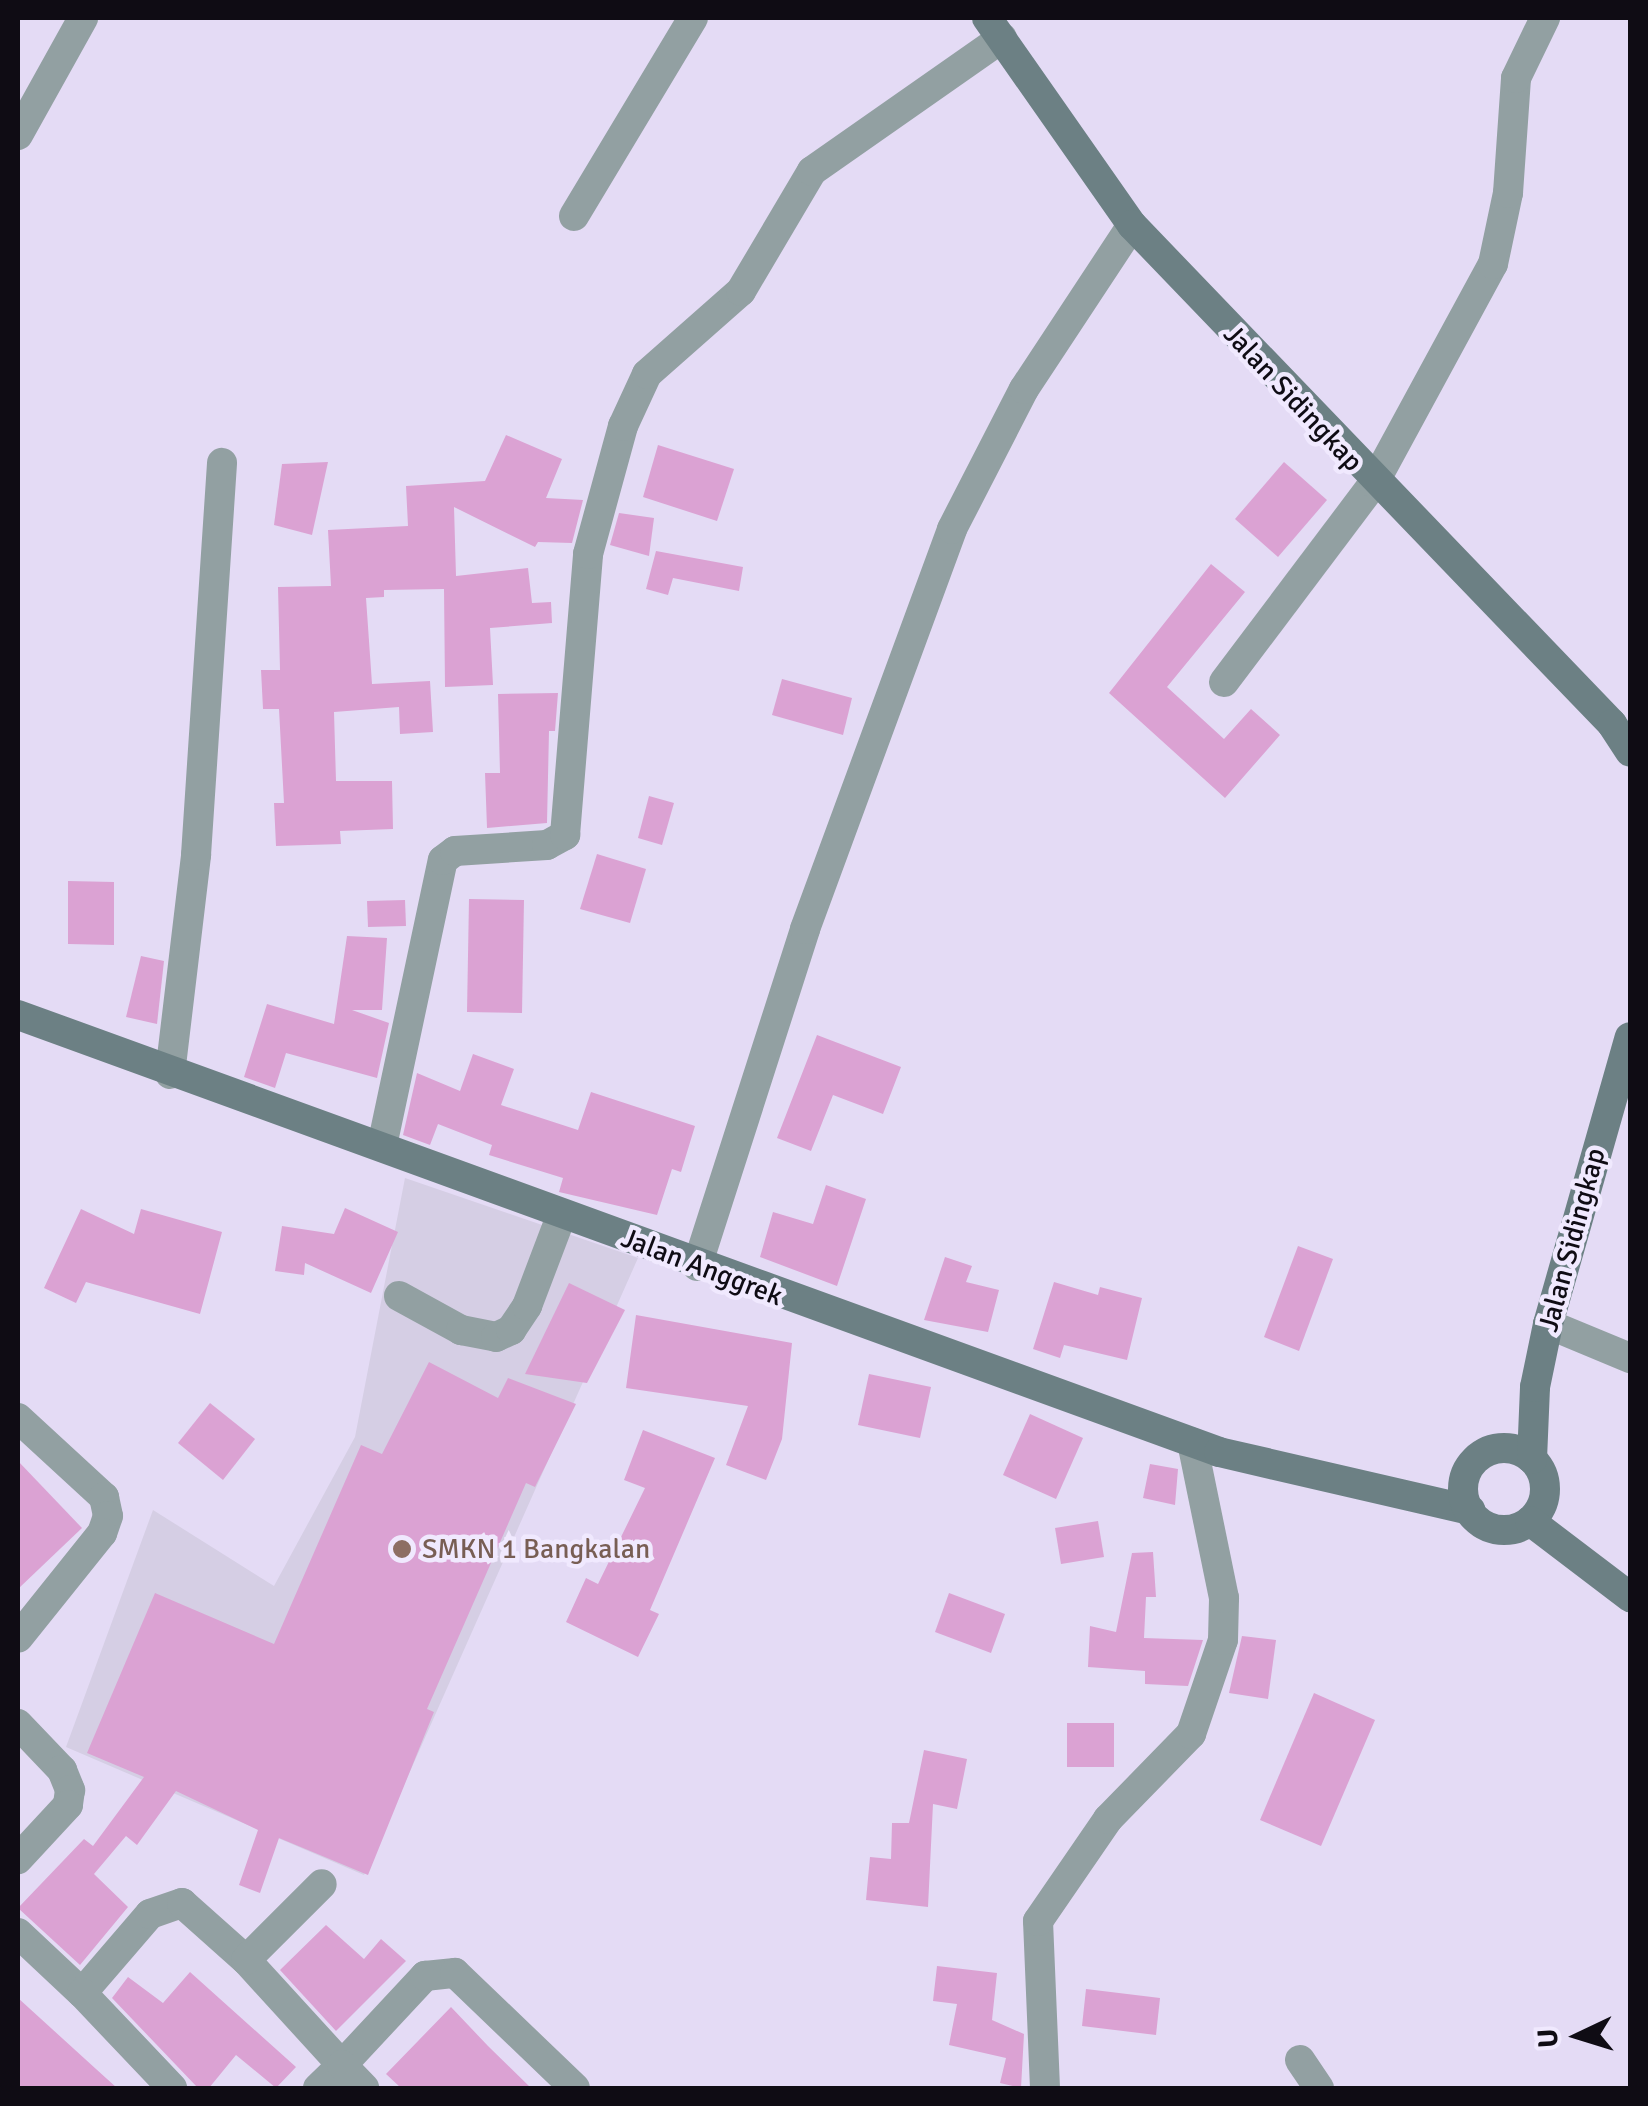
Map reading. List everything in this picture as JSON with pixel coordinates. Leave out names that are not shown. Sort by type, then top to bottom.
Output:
[{"type":"street","points":[[18,135],[83,18]]},
{"type":"street","points":[[574,216],[693,18]]},
{"type":"street","points":[[1224,682],[1374,483],[1493,264],[1508,193],[1516,78],[1545,18]]},
{"type":"street","points":[[382,1146],[443,860],[455,851],[547,846],[565,835],[588,554],[623,426],[647,374],[741,291],[812,171],[995,28]]},
{"type":"street","name":"Jalan Sidingkap","points":[[995,28],[1132,226],[1374,483],[1612,724],[1630,752]]},
{"type":"street","points":[[697,1266],[805,929],[945,547],[1024,389],[1132,226]]},
{"type":"street","points":[[170,1074],[196,856],[222,463]]},
{"type":"street","name":"Jalan Anggrek","points":[[18,1015],[170,1074],[382,1146],[697,1266],[1192,1442],[1393,1497],[1470,1510]]},
{"type":"street","name":"Jalan Sidingkap","points":[[1532,1459],[1535,1387],[1548,1324],[1630,1037]]},
{"type":"street","points":[[399,1296],[461,1330],[496,1337],[511,1330],[562,1214]]},
{"type":"street","points":[[1548,1324],[1630,1358]]},
{"type":"street","name":"Jalan Sidingkap","points":[[1500,1449],[1535,1387]]},
{"type":"street","points":[[18,1418],[104,1497],[108,1516],[102,1533],[18,1638]]},
{"type":"street","points":[[1045,2088],[1038,1921],[1108,1819],[1191,1734],[1223,1640],[1224,1598],[1192,1442]]},
{"type":"street","points":[[1500,1449],[1532,1459],[1544,1478],[1537,1511],[1498,1530],[1470,1510],[1466,1477],[1478,1458],[1500,1449]]},
{"type":"street","points":[[1393,1497],[1466,1477]]},
{"type":"street","points":[[1537,1511],[1566,1545],[1630,1597]]},
{"type":"street","points":[[18,1724],[62,1770],[70,1790],[68,1805],[18,1859]]},
{"type":"street","points":[[246,1960],[322,1884]]},
{"type":"street","points":[[82,1993],[150,1914],[172,1903],[193,1908],[364,2088]]},
{"type":"street","points":[[18,1934],[82,1993],[172,2088]]},
{"type":"street","points":[[318,2088],[425,1976],[444,1970],[464,1979],[575,2088]]},
{"type":"street","points":[[1300,2060],[1319,2088]]},
{"type":"shaded area","name":"SMKN 1 Bangkalan","points":[[405,1178],[638,1258],[364,1875],[66,1747],[153,1510],[274,1586],[355,1437]]},
{"type":"building","points":[[506,435],[562,459],[546,498],[583,500],[572,543],[538,542],[535,547],[454,507],[456,576],[528,568],[532,603],[551,602],[552,623],[490,628],[493,685],[445,687],[444,589],[384,590],[384,597],[366,598],[372,684],[430,681],[433,732],[400,734],[399,707],[334,712],[336,781],[392,781],[393,829],[340,831],[341,844],[276,846],[274,803],[284,803],[279,709],[263,709],[261,670],[280,670],[278,587],[331,586],[328,530],[408,526],[406,486],[485,481]]},
{"type":"building","points":[[658,445],[734,469],[717,521],[643,497]]},
{"type":"building","points":[[328,462],[312,535],[274,525],[282,464]]},
{"type":"building","points":[[1284,462],[1327,500],[1278,557],[1235,519]]},
{"type":"building","points":[[619,513],[654,518],[649,556],[610,545]]},
{"type":"building","points":[[656,551],[743,567],[739,591],[673,578],[668,595],[646,589]]},
{"type":"building","points":[[1211,564],[1245,592],[1167,687],[1224,739],[1251,709],[1280,735],[1225,798],[1109,693]]},
{"type":"building","points":[[782,679],[852,698],[843,735],[772,715]]},
{"type":"building","points":[[558,693],[555,731],[549,731],[547,823],[487,828],[485,773],[500,773],[498,694]]},
{"type":"building","points":[[649,796],[674,803],[662,845],[638,838]]},
{"type":"building","points":[[597,854],[646,869],[630,923],[580,909]]},
{"type":"building","points":[[68,881],[114,882],[114,945],[68,944]]},
{"type":"building","points":[[469,899],[524,900],[522,1013],[467,1012]]},
{"type":"building","points":[[405,900],[406,926],[368,927],[367,901]]},
{"type":"building","points":[[347,936],[387,938],[382,1010],[352,1010],[389,1023],[377,1078],[286,1053],[275,1088],[244,1077],[267,1004],[334,1024]]},
{"type":"building","points":[[141,956],[164,961],[157,1024],[126,1017]]},
{"type":"building","points":[[817,1035],[901,1067],[883,1114],[833,1095],[811,1151],[777,1138]]},
{"type":"building","points":[[473,1054],[514,1069],[501,1105],[578,1130],[591,1092],[695,1126],[681,1172],[672,1169],[657,1215],[559,1192],[563,1178],[489,1155],[492,1145],[438,1124],[430,1145],[403,1135],[417,1073],[460,1091]]},
{"type":"building","points":[[826,1185],[866,1199],[837,1286],[760,1257],[773,1212],[813,1224]]},
{"type":"building","points":[[345,1208],[398,1232],[371,1293],[305,1263],[304,1275],[275,1271],[282,1226],[334,1234]]},
{"type":"building","points":[[81,1209],[134,1234],[141,1209],[222,1232],[200,1314],[86,1282],[76,1303],[44,1288]]},
{"type":"building","points":[[1298,1246],[1333,1259],[1299,1351],[1264,1337]]},
{"type":"building","points":[[945,1257],[972,1266],[966,1282],[999,1290],[988,1332],[924,1320]]},
{"type":"building","points":[[1054,1282],[1098,1295],[1100,1287],[1142,1298],[1127,1360],[1064,1345],[1060,1358],[1033,1349]]},
{"type":"building","points":[[569,1283],[625,1310],[587,1383],[525,1374]]},
{"type":"building","points":[[636,1315],[792,1343],[782,1439],[766,1480],[726,1465],[748,1406],[626,1388]]},
{"type":"building","name":"SMKN 1 Bangkalan","points":[[429,1362],[498,1398],[508,1378],[576,1404],[535,1487],[526,1483],[427,1709],[434,1712],[368,1875],[279,1838],[260,1893],[239,1885],[258,1830],[176,1791],[137,1845],[126,1836],[94,1874],[128,1907],[80,1965],[18,1908],[84,1839],[93,1846],[144,1777],[87,1753],[155,1593],[274,1644],[361,1445],[382,1454]]},
{"type":"building","points":[[869,1374],[931,1387],[920,1438],[858,1425]]},
{"type":"building","points":[[210,1403],[255,1439],[223,1480],[178,1443]]},
{"type":"building","points":[[1030,1414],[1083,1438],[1056,1499],[1003,1475]]},
{"type":"building","points":[[643,1430],[715,1458],[650,1610],[659,1614],[638,1657],[566,1622],[586,1578],[598,1584],[645,1488],[624,1480]]},
{"type":"building","points":[[18,1461],[82,1528],[18,1589]]},
{"type":"building","points":[[1150,1464],[1178,1469],[1175,1505],[1143,1498]]},
{"type":"building","points":[[1098,1521],[1104,1557],[1061,1564],[1055,1528]]},
{"type":"building","points":[[1153,1552],[1156,1597],[1146,1597],[1144,1638],[1203,1640],[1188,1686],[1145,1684],[1145,1671],[1088,1667],[1090,1626],[1116,1632],[1132,1553]]},
{"type":"building","points":[[949,1593],[1005,1614],[991,1653],[935,1632]]},
{"type":"building","points":[[1242,1636],[1276,1640],[1268,1699],[1229,1693]]},
{"type":"building","points":[[1314,1693],[1375,1720],[1321,1846],[1260,1820]]},
{"type":"building","points":[[1067,1723],[1114,1723],[1114,1767],[1067,1767]]},
{"type":"building","points":[[924,1750],[967,1759],[957,1809],[933,1804],[928,1907],[866,1900],[870,1857],[891,1859],[892,1823],[909,1823]]},
{"type":"building","points":[[326,1925],[364,1959],[381,1939],[406,1961],[336,2031],[280,1970]]},
{"type":"building","points":[[937,1966],[997,1973],[992,2020],[1024,2034],[1021,2088],[1000,2083],[1006,2058],[949,2045],[957,2004],[933,2001]]},
{"type":"building","points":[[190,1972],[296,2067],[276,2088],[236,2055],[209,2088],[198,2088],[112,1998],[128,1977],[163,2003]]},
{"type":"building","points":[[1086,1989],[1160,1998],[1156,2035],[1082,2026]]},
{"type":"building","points":[[18,1998],[96,2069],[117,2088],[18,2088]]},
{"type":"building","points":[[451,2007],[531,2088],[401,2088],[386,2074]]},
{"type":"place","name":"SMKN 1 Bangkalan","points":[[402,1549]]}]
